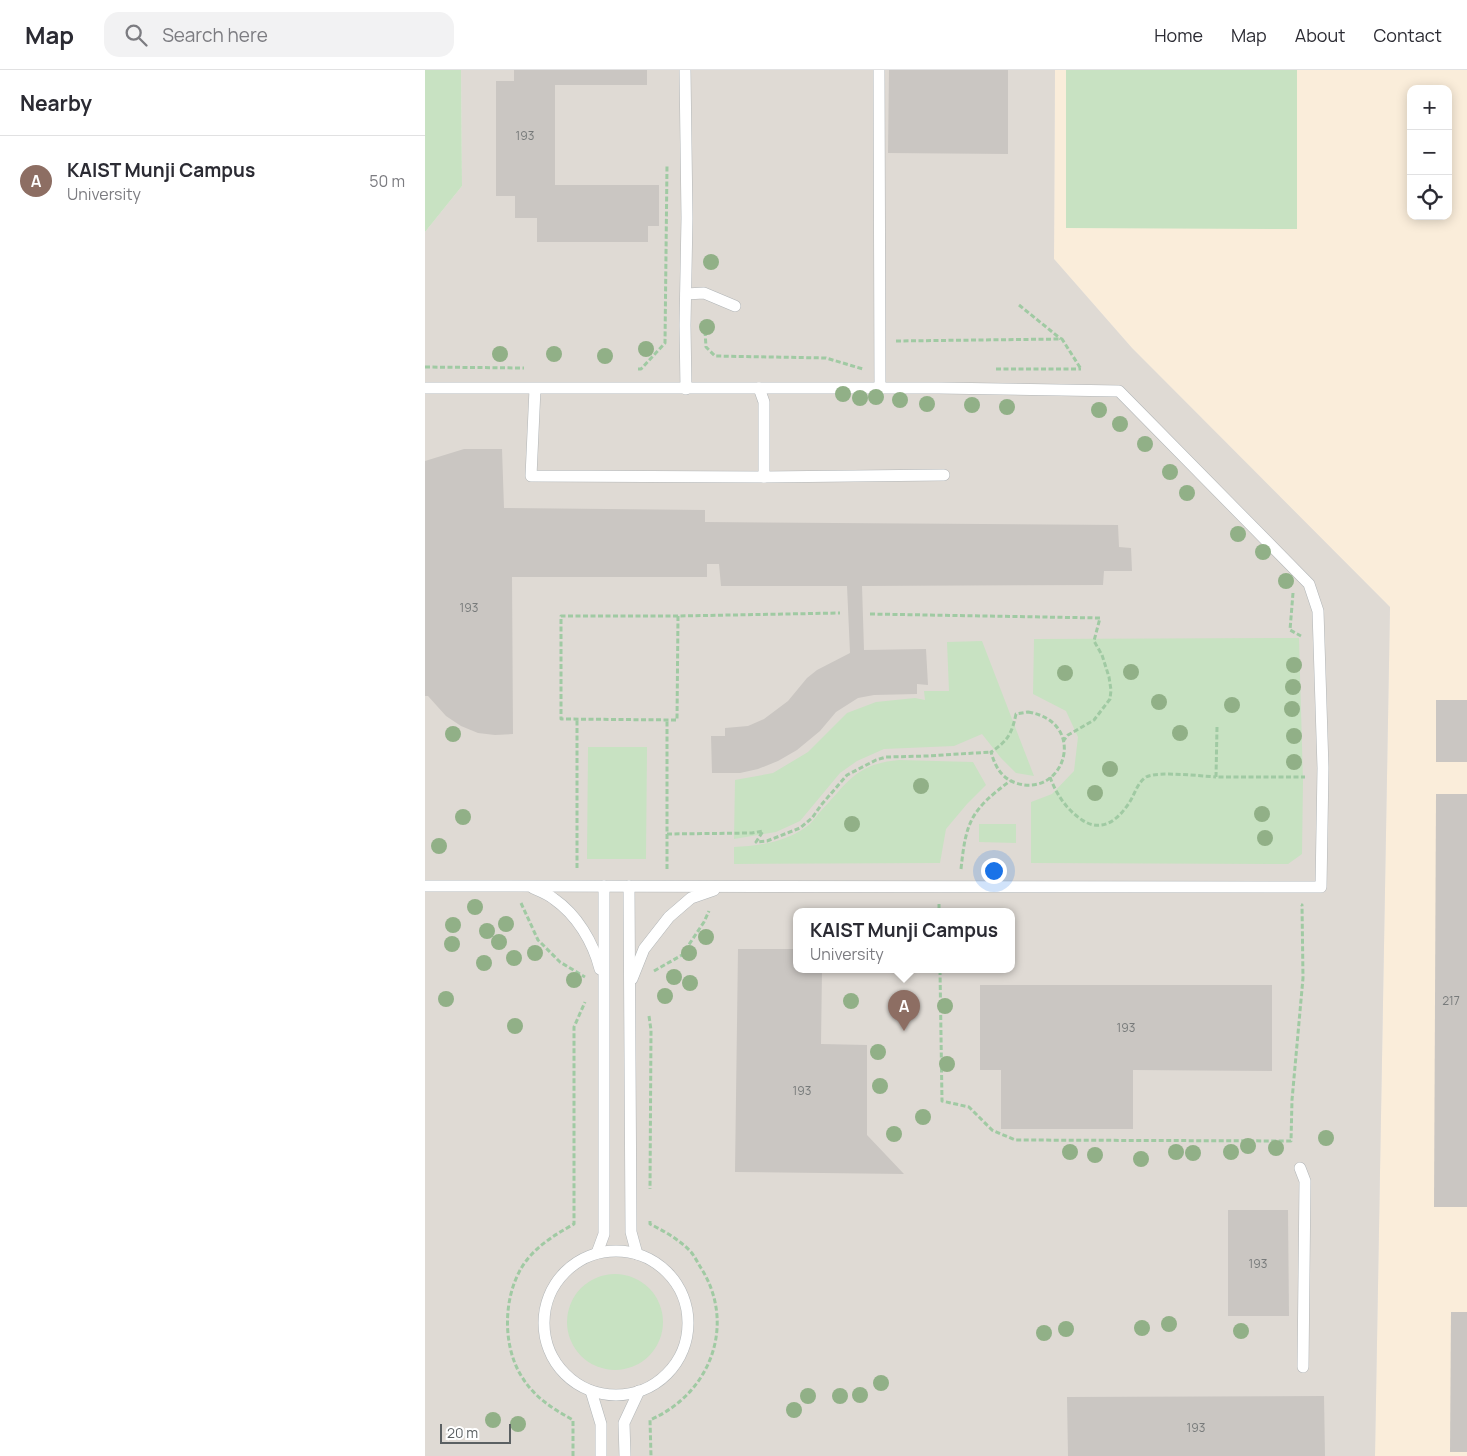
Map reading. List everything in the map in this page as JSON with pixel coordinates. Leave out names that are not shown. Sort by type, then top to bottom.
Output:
[{"type":"lane","points":[[685,70],[687,218],[686,389]]},
{"type":"lane","points":[[879,70],[881,389]]},
{"type":"lane","points":[[686,294],[704,293],[735,306]]},
{"type":"lane","points":[[425,388],[939,388],[1119,391],[1309,584],[1318,611],[1323,768],[1321,887],[425,886]]},
{"type":"lane","points":[[759,388],[764,402],[764,477]]},
{"type":"lane","points":[[535,389],[531,476],[764,477],[944,475]]},
{"type":"lane","points":[[530,886],[554,898],[572,915],[586,934],[597,957],[604,983]]},
{"type":"lane","points":[[597,1253],[604,1234],[604,886]]},
{"type":"lane","points":[[629,886],[631,1232],[637,1254]]},
{"type":"lane","points":[[630,983],[644,949],[669,917],[691,898],[723,886]]},
{"type":"lane","points":[[1300,1168],[1305,1181],[1303,1367]]},
{"type":"lane","points":[[611,1251],[637,1254],[651,1260],[663,1269],[681,1293],[688,1322],[682,1351],[675,1365],[664,1376],[652,1385],[639,1391],[615,1395],[591,1391],[571,1380],[555,1363],[545,1342],[543,1320],[548,1297],[559,1278],[576,1262],[597,1253],[611,1251]]},
{"type":"lane","points":[[591,1391],[601,1424],[601,1456]]},
{"type":"lane","points":[[625,1456],[624,1423],[639,1391]]},
{"type":"path","points":[[631,369],[641,369],[665,343],[667,156]]},
{"type":"path","points":[[1019,305],[1062,340],[1081,368]]},
{"type":"path","points":[[880,341],[1062,340]]},
{"type":"path","points":[[706,347],[715,356],[826,358],[867,370]]},
{"type":"path","points":[[425,367],[533,368]]},
{"type":"path","points":[[1293,587],[1290,630],[1303,637]]},
{"type":"path","points":[[678,616],[677,720],[561,719],[561,616],[841,613]]},
{"type":"path","points":[[870,614],[1100,618],[1095,641],[1109,677],[1110,699],[1094,720],[1068,734],[1064,740]]},
{"type":"path","points":[[667,834],[752,833],[763,831],[756,842],[767,840],[801,828],[812,818],[847,775],[886,756],[927,756],[991,752],[1002,745],[1009,737],[1016,714],[1028,712],[1040,714],[1051,720],[1059,729],[1064,740],[1065,752],[1062,764],[1055,774],[1046,781],[1034,785],[1022,785],[1010,781],[1001,774],[994,764],[991,752]]},
{"type":"path","points":[[667,719],[667,869]]},
{"type":"path","points":[[577,720],[577,868]]},
{"type":"path","points":[[1216,776],[1217,727]]},
{"type":"path","points":[[1305,768],[1306,786]]},
{"type":"path","points":[[1050,777],[1053,787],[1069,808],[1087,823],[1098,826],[1107,825],[1117,818],[1130,802],[1136,788],[1147,777],[1163,774],[1306,777]]},
{"type":"path","points":[[961,886],[963,843],[971,817],[989,797],[1010,781]]},
{"type":"path","points":[[521,903],[538,940],[559,962],[586,978],[586,983]]},
{"type":"path","points":[[651,974],[682,955],[704,922],[712,904]]},
{"type":"path","points":[[939,908],[939,904],[949,904]]},
{"type":"path","points":[[940,973],[942,1101],[969,1107],[992,1130],[1015,1140],[1291,1140],[1292,1100],[1300,1032],[1303,978],[1302,905],[1293,905]]},
{"type":"path","points":[[573,1456],[573,1420],[557,1412],[542,1400],[521,1376],[509,1347],[507,1315],[514,1284],[530,1256],[552,1236],[574,1224],[574,1028],[586,1000]]},
{"type":"path","points":[[647,1007],[651,1030],[651,1195]]},
{"type":"path","points":[[650,1214],[650,1224],[664,1230],[691,1252],[710,1282],[718,1317],[713,1352],[698,1383],[683,1400],[650,1420],[651,1456]]},
{"type":"shaded area","points":[[461,70],[1055,70],[1054,259],[1132,348],[1390,607],[1375,1456],[425,1456],[425,232],[462,186]]},
{"type":"shaded area","points":[[1055,70],[1467,70],[1467,1456],[1375,1456],[1390,607],[1132,348],[1054,259]]},
{"type":"green space","points":[[425,70],[461,70],[462,186],[425,232]]},
{"type":"green space","points":[[1066,70],[1297,70],[1297,229],[1066,228]]},
{"type":"green space","points":[[1299,638],[1303,781],[1302,854],[1288,864],[1031,863],[1031,802],[1052,794],[1074,771],[1078,737],[1066,711],[1033,694],[1034,639]]},
{"type":"green space","points":[[982,641],[1034,776],[1016,773],[982,734],[954,746],[884,749],[857,761],[840,773],[800,821],[776,832],[734,839],[735,780],[773,773],[808,752],[847,713],[876,702],[915,698],[925,700],[924,691],[949,691],[947,642]]},
{"type":"green space","points":[[588,747],[647,747],[646,859],[587,859]]},
{"type":"green space","points":[[899,760],[973,762],[986,785],[946,829],[940,863],[734,864],[734,847],[753,846],[781,840],[798,832],[810,824],[845,785],[861,771],[884,762]]},
{"type":"green space","points":[[979,824],[1016,824],[1016,843],[979,842]]},
{"type":"green space","points":[[615,1274],[633,1278],[649,1288],[659,1304],[663,1322],[659,1340],[649,1356],[633,1366],[615,1370],[597,1366],[581,1356],[571,1340],[567,1322],[571,1304],[581,1288],[597,1278]]},
{"type":"building","points":[[514,70],[647,70],[647,85],[555,85],[555,185],[659,185],[659,226],[648,226],[648,242],[537,242],[537,218],[515,218],[515,196],[496,196],[496,81],[514,81]]},
{"type":"building","points":[[889,70],[1008,70],[1008,154],[888,153]]},
{"type":"building","points":[[464,449],[502,449],[504,508],[705,510],[705,522],[1118,525],[1119,547],[1131,548],[1132,571],[1104,571],[1103,585],[862,586],[864,650],[926,649],[928,685],[917,684],[917,694],[874,695],[858,698],[836,712],[820,731],[797,750],[778,761],[758,769],[740,773],[712,773],[711,736],[725,736],[725,728],[748,726],[764,719],[788,701],[807,678],[817,670],[850,653],[847,586],[721,586],[719,564],[707,564],[707,577],[512,577],[513,734],[495,735],[478,733],[461,726],[446,716],[428,696],[425,696],[425,461]]},
{"type":"building","points":[[1436,700],[1467,700],[1467,762],[1436,762]]},
{"type":"building","points":[[1436,794],[1467,794],[1467,1207],[1434,1207]]},
{"type":"building","points":[[738,949],[793,949],[793,973],[822,973],[821,1044],[867,1045],[867,1135],[904,1174],[735,1172]]},
{"type":"building","points":[[980,985],[1272,985],[1272,1071],[1133,1070],[1133,1129],[1001,1129],[1001,1070],[980,1070]]},
{"type":"building","points":[[1228,1210],[1288,1210],[1289,1316],[1228,1316]]},
{"type":"building","points":[[1451,1312],[1467,1312],[1467,1452],[1450,1452]]},
{"type":"building","points":[[1324,1396],[1325,1456],[1068,1456],[1067,1397]]},
{"type":"place","name":"KAIST Munji Campus","points":[[904,1031]]}]
